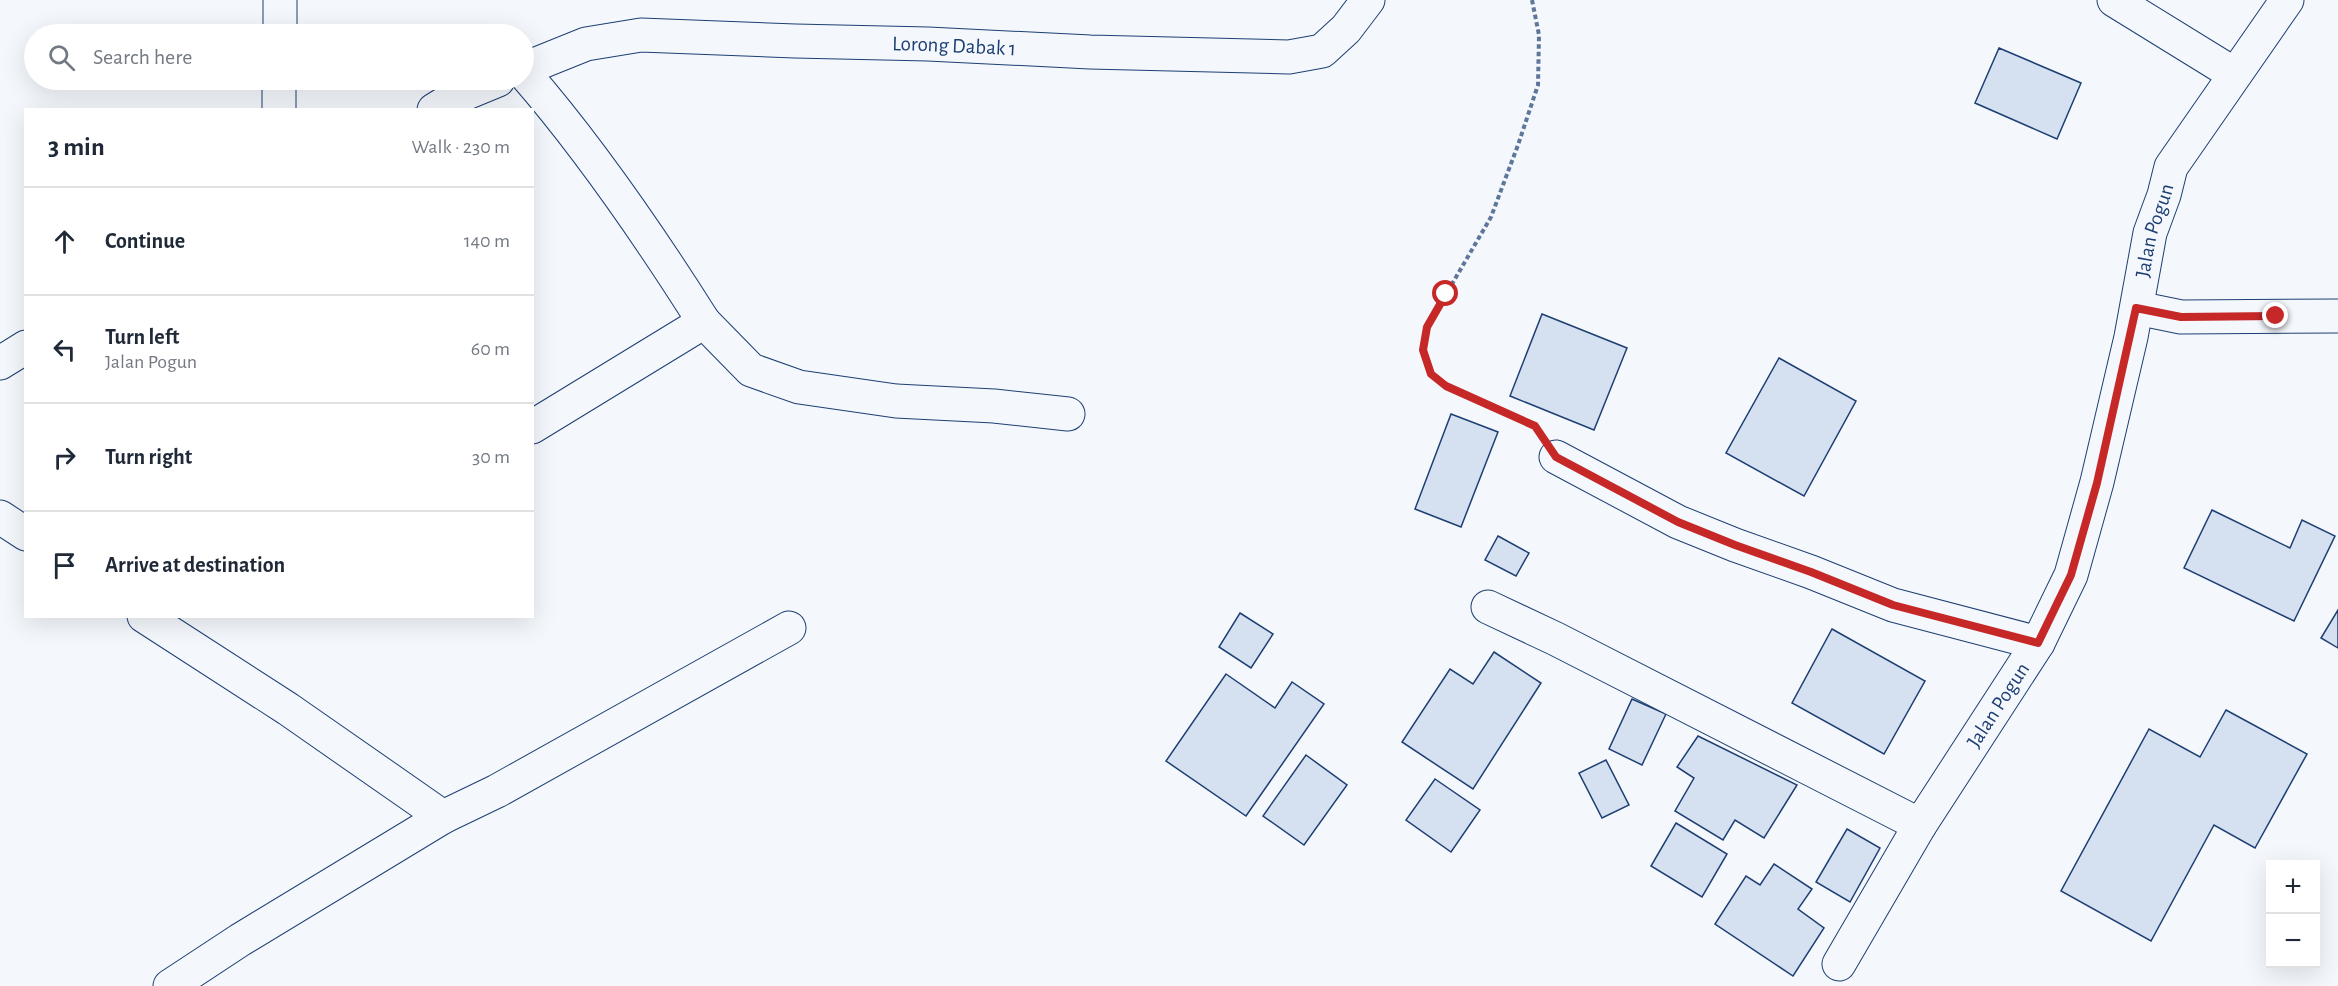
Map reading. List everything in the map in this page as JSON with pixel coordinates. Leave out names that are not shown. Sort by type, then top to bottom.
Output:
[{"type":"street","points":[[279,24],[280,0]]},
{"type":"street","name":"Lorong Dabak 1","points":[[534,67],[586,44],[641,35],[1289,57],[1322,51],[1346,29],[1368,0]]},
{"type":"street","points":[[2114,0],[2234,74]]},
{"type":"street","name":"Jalan Pogun","points":[[1839,964],[1920,825],[2038,643],[2071,575],[2097,483],[2136,308],[2150,233],[2164,195],[2171,167],[2288,0]]},
{"type":"street","points":[[534,83],[566,121],[671,270],[704,322],[751,370],[798,387],[896,401],[994,406],[1068,414]]},
{"type":"street","points":[[279,90],[279,108]]},
{"type":"street","points":[[437,108],[474,90]]},
{"type":"street","points":[[2136,308],[2181,317],[2338,316]]},
{"type":"street","points":[[534,425],[704,322]]},
{"type":"street","points":[[0,363],[24,348]]},
{"type":"street","points":[[1556,457],[1678,522],[1735,545],[1893,605],[2038,643]]},
{"type":"street","points":[[0,517],[24,533]]},
{"type":"street","points":[[1488,607],[1556,639],[1920,825]]},
{"type":"street","points":[[166,621],[443,817]]},
{"type":"street","points":[[170,986],[240,940],[443,817],[496,791],[789,628]]},
{"type":"path","points":[[1532,0],[1539,35],[1538,85],[1491,217],[1427,327],[1423,350],[1431,374],[1446,386],[1535,426],[1556,457]]},
{"type":"building","points":[[1999,48],[2081,83],[2057,139],[1975,103]]},
{"type":"building","points":[[1542,314],[1627,348],[1594,430],[1510,396]]},
{"type":"building","points":[[1779,358],[1856,401],[1804,496],[1726,453]]},
{"type":"building","points":[[1451,414],[1498,432],[1461,527],[1415,509]]},
{"type":"building","points":[[2212,510],[2290,548],[2302,520],[2335,536],[2294,621],[2184,568]]},
{"type":"building","points":[[1498,536],[1529,553],[1516,576],[1485,560]]},
{"type":"building","points":[[2338,610],[2338,648],[2321,638]]},
{"type":"building","points":[[1240,613],[1273,634],[1251,668],[1219,647]]},
{"type":"building","points":[[1832,629],[1925,681],[1884,754],[1792,703]]},
{"type":"building","points":[[1494,652],[1541,683],[1473,789],[1402,742],[1450,669],[1473,684]]},
{"type":"building","points":[[1226,674],[1275,708],[1292,682],[1324,704],[1246,816],[1166,761]]},
{"type":"building","points":[[1632,699],[1666,714],[1642,765],[1609,749]]},
{"type":"building","points":[[2226,710],[2307,754],[2255,848],[2214,825],[2151,941],[2061,891],[2149,729],[2200,757]]},
{"type":"building","points":[[1698,736],[1797,785],[1764,838],[1735,820],[1723,840],[1675,811],[1694,778],[1677,767]]},
{"type":"building","points":[[1306,755],[1347,785],[1304,845],[1263,816]]},
{"type":"building","points":[[1606,760],[1629,805],[1602,818],[1579,773]]},
{"type":"building","points":[[1435,779],[1480,810],[1451,852],[1406,820]]},
{"type":"building","points":[[1676,823],[1727,854],[1702,897],[1651,866]]},
{"type":"building","points":[[1847,829],[1880,848],[1850,902],[1816,882]]},
{"type":"building","points":[[1774,864],[1812,889],[1798,909],[1824,928],[1793,976],[1715,924],[1746,876],[1760,885]]},
{"type":"route","points":[[1446,294],[1427,327],[1423,350],[1431,374],[1446,386],[1535,426],[1556,457],[1678,522],[1735,545],[1893,605],[2038,643],[2071,575],[2097,483],[2136,308],[2181,317],[2276,316]]}]
